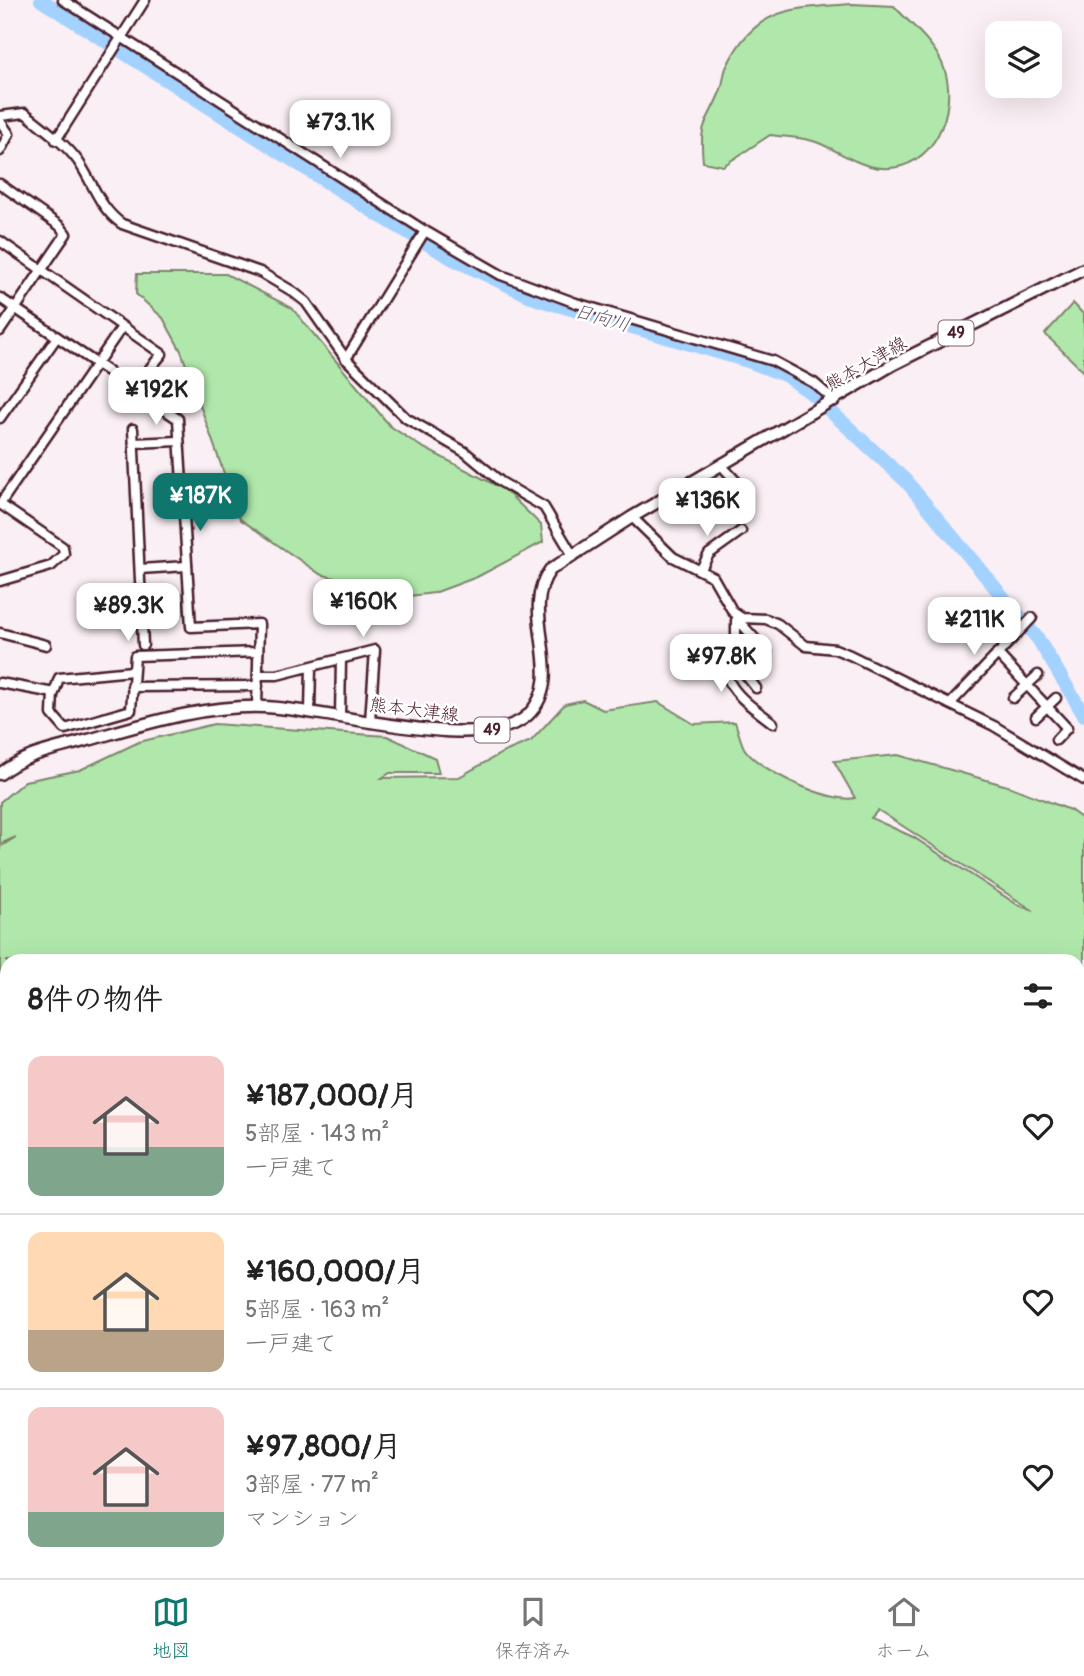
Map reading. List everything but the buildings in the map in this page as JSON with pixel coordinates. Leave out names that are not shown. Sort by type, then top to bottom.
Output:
[{"type":"main road","name":"熊本大津線","points":[[0,774],[29,756],[194,712],[257,707],[455,732],[500,729],[514,725],[528,716],[543,692],[545,677],[537,605],[538,591],[550,570],[632,517],[894,364],[1084,269]]},
{"type":"street","points":[[63,0],[425,231],[501,275],[576,303],[773,361],[814,383],[833,402]]},
{"type":"street","points":[[56,140],[145,0]]},
{"type":"street","points":[[0,151],[9,134],[0,118],[25,113],[78,160],[108,214],[122,224],[277,281],[306,302],[346,359],[406,418],[465,452],[501,482],[544,507],[572,554]]},
{"type":"street","points":[[0,184],[60,226],[66,234],[0,331]]},
{"type":"street","points":[[346,359],[425,231]]},
{"type":"street","points":[[0,241],[162,354],[133,389]]},
{"type":"street","points":[[0,298],[178,419],[191,627],[259,624],[257,707]]},
{"type":"street","points":[[0,581],[51,566],[64,554],[63,547],[0,504],[122,327]]},
{"type":"street","points":[[0,418],[57,337]]},
{"type":"street","points":[[133,429],[143,645]]},
{"type":"street","points":[[134,443],[179,441]]},
{"type":"street","points":[[722,466],[743,489]]},
{"type":"street","points":[[632,517],[673,557],[713,577],[737,618],[767,652]]},
{"type":"street","points":[[701,569],[709,554],[741,531]]},
{"type":"street","points":[[140,569],[187,566]]},
{"type":"street","points":[[737,618],[736,639],[724,663],[729,680],[746,703],[773,723]]},
{"type":"street","points":[[737,618],[778,624],[806,646],[835,649],[850,655],[950,704],[1084,780]]},
{"type":"street","points":[[950,704],[1032,618]]},
{"type":"street","points":[[0,633],[46,645]]},
{"type":"street","points":[[681,663],[685,657],[732,644]]},
{"type":"street","points":[[732,644],[735,661],[756,688]]},
{"type":"street","points":[[258,676],[276,675],[375,650],[370,721]]},
{"type":"street","points":[[52,692],[52,714],[65,729],[131,710],[135,656],[258,652]]},
{"type":"street","points":[[997,653],[1067,728],[1056,740]]},
{"type":"street","points":[[340,717],[341,659]]},
{"type":"street","points":[[310,712],[311,667]]},
{"type":"street","points":[[0,683],[52,692],[57,690],[56,682],[59,678],[132,671]]},
{"type":"street","points":[[1013,698],[1038,675]]},
{"type":"street","points":[[132,687],[258,686]]},
{"type":"street","points":[[1036,717],[1056,698]]},
{"type":"green space","points":[[852,4],[894,6],[929,43],[940,59],[948,85],[948,102],[938,135],[928,149],[915,160],[900,167],[882,168],[855,161],[813,141],[770,135],[723,166],[703,162],[702,139],[705,124],[720,92],[727,66],[738,46],[751,31],[779,14],[812,7]]},
{"type":"green space","points":[[137,274],[226,274],[292,308],[390,426],[420,446],[505,490],[541,525],[543,542],[477,577],[434,593],[401,597],[320,574],[240,519],[181,351],[163,318],[136,294]]},
{"type":"green space","points":[[1073,303],[1084,315],[1084,372],[1045,334]]},
{"type":"green space","points":[[583,700],[603,710],[658,702],[694,724],[735,722],[744,748],[763,766],[795,784],[829,796],[855,798],[834,761],[898,755],[1011,787],[1070,810],[1084,820],[1084,954],[0,954],[0,847],[16,837],[0,844],[0,802],[25,781],[80,770],[139,742],[214,724],[387,736],[435,758],[439,773],[390,773],[382,778],[459,777],[502,753],[531,741],[565,704]],"holes":[[[878,810],[1034,911],[1018,905],[913,837],[871,818]]]},
{"type":"waterway","name":"日向川","points":[[41,0],[382,217],[453,259],[537,299],[748,361],[787,376],[811,393],[906,481],[1038,639],[1084,715]]}]
